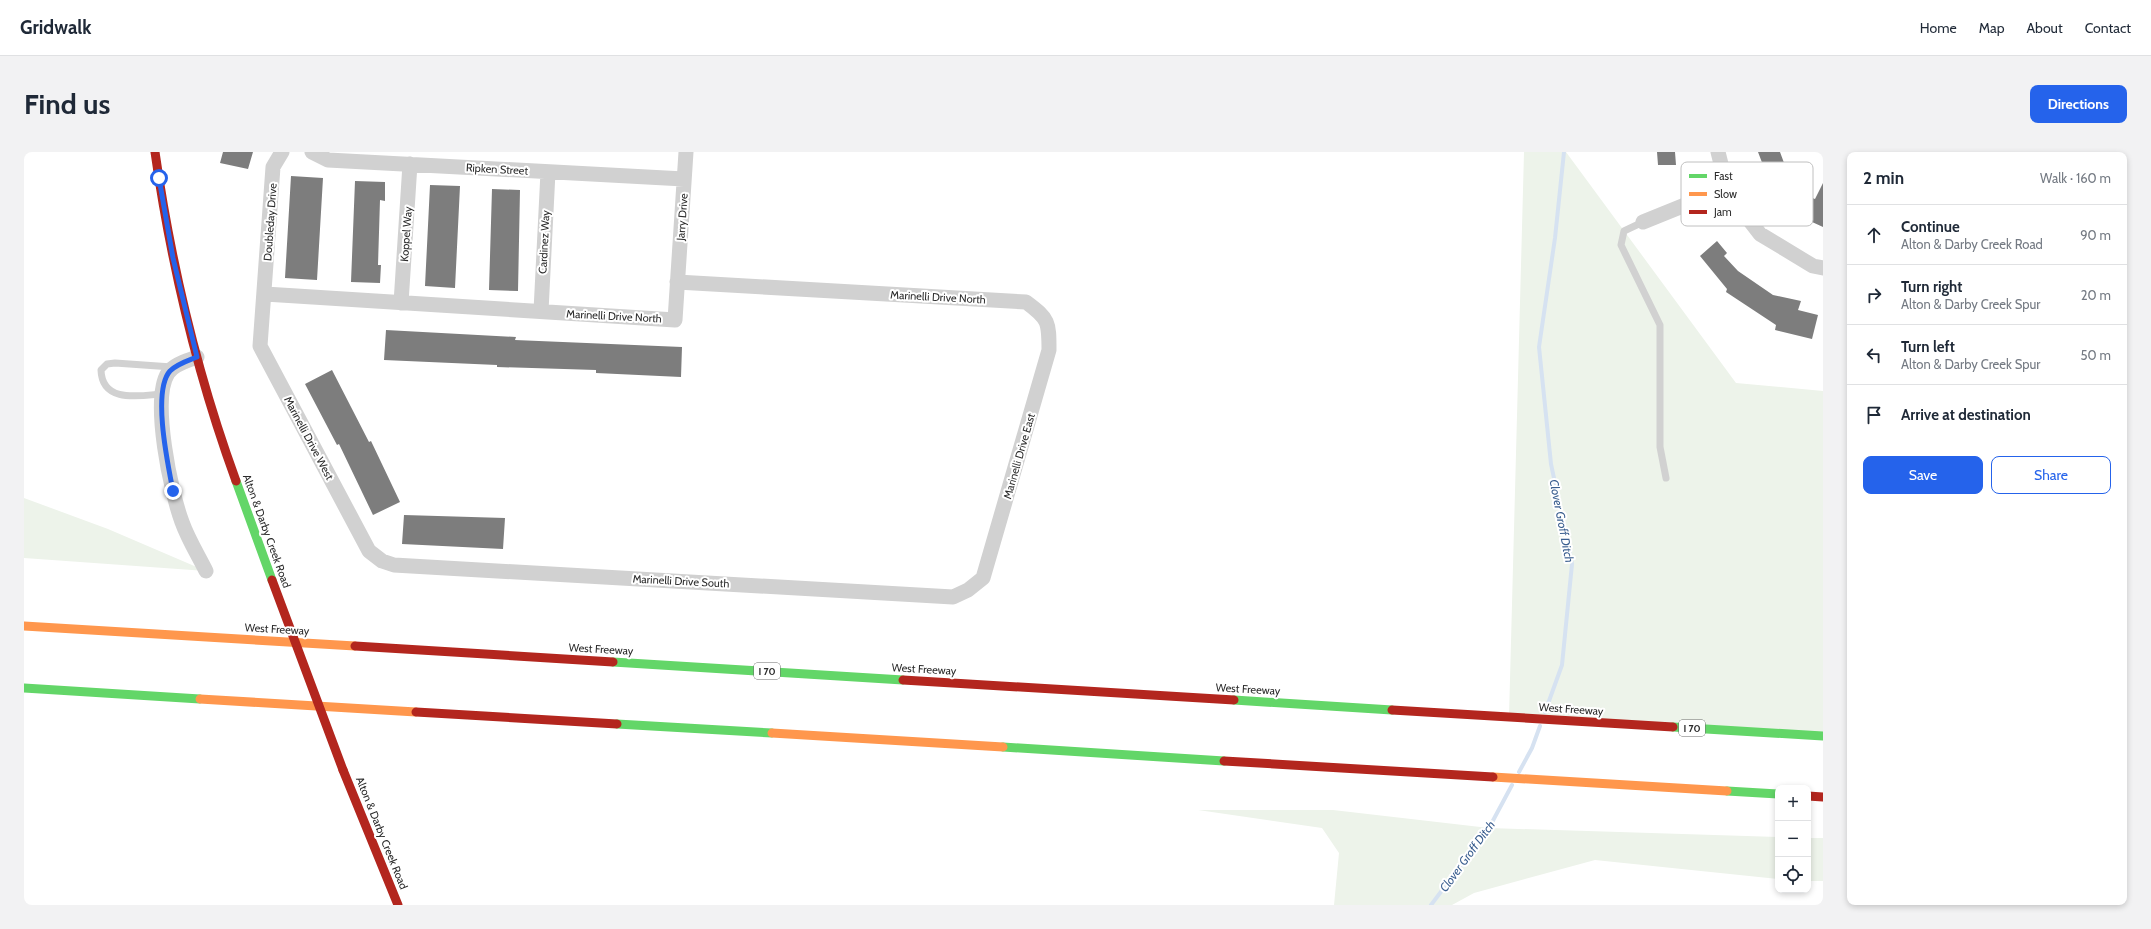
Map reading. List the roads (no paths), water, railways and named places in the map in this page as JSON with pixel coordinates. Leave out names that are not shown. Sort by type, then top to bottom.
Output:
[{"type":"main road","name":"Alton & Darby Creek Road","points":[[155,152],[173,258],[197,357],[228,460],[343,770],[398,905]]},
{"type":"main road","name":"West Freeway","points":[[24,626],[1823,736]]},
{"type":"main road","points":[[24,688],[1775,794]]},
{"type":"main road","points":[[1811,796],[1823,797]]},
{"type":"street","name":"Doubleday Drive","points":[[265,294],[273,167],[282,152]]},
{"type":"street","name":"Ripken Street","points":[[312,152],[328,160],[684,179]]},
{"type":"street","name":"Jarry Drive","points":[[677,282],[686,152]]},
{"type":"street","points":[[1718,152],[1721,162]]},
{"type":"street","name":"Koppel Way","points":[[401,303],[410,164]]},
{"type":"street","name":"Cardinez Way","points":[[541,312],[548,172]]},
{"type":"street","points":[[1643,222],[1681,207]]},
{"type":"street","points":[[1754,226],[1760,234],[1813,266],[1823,268]]},
{"type":"street","name":"Marinelli Drive North","points":[[265,294],[675,320],[677,282],[1026,302],[1043,314]]},
{"type":"street","name":"Marinelli Drive West","points":[[265,294],[260,346],[369,551],[382,561],[394,565]]},
{"type":"street","name":"Marinelli Drive East","points":[[968,590],[983,578],[1049,350],[1049,329],[1043,314]]},
{"type":"street","points":[[197,357],[174,367],[164,380],[161,394],[166,458],[173,491],[182,522],[206,571]]},
{"type":"street","name":"Marinelli Drive South","points":[[394,565],[953,597],[968,590]]},
{"type":"lane","points":[[1643,222],[1624,231],[1621,245],[1660,325],[1660,447],[1666,478]]},
{"type":"lane","points":[[161,394],[136,396],[115,394],[105,385],[101,370],[107,364],[115,363],[174,367]]},
{"type":"waterway","name":"Clover Groff Ditch","points":[[1545,712],[1562,665],[1572,564],[1551,464],[1539,347],[1555,238],[1564,152]]},
{"type":"waterway","name":"Clover Groff Ditch","points":[[1519,772],[1532,748],[1540,726]]},
{"type":"waterway","name":"Clover Groff Ditch","points":[[1431,905],[1489,828],[1512,785]]}]
